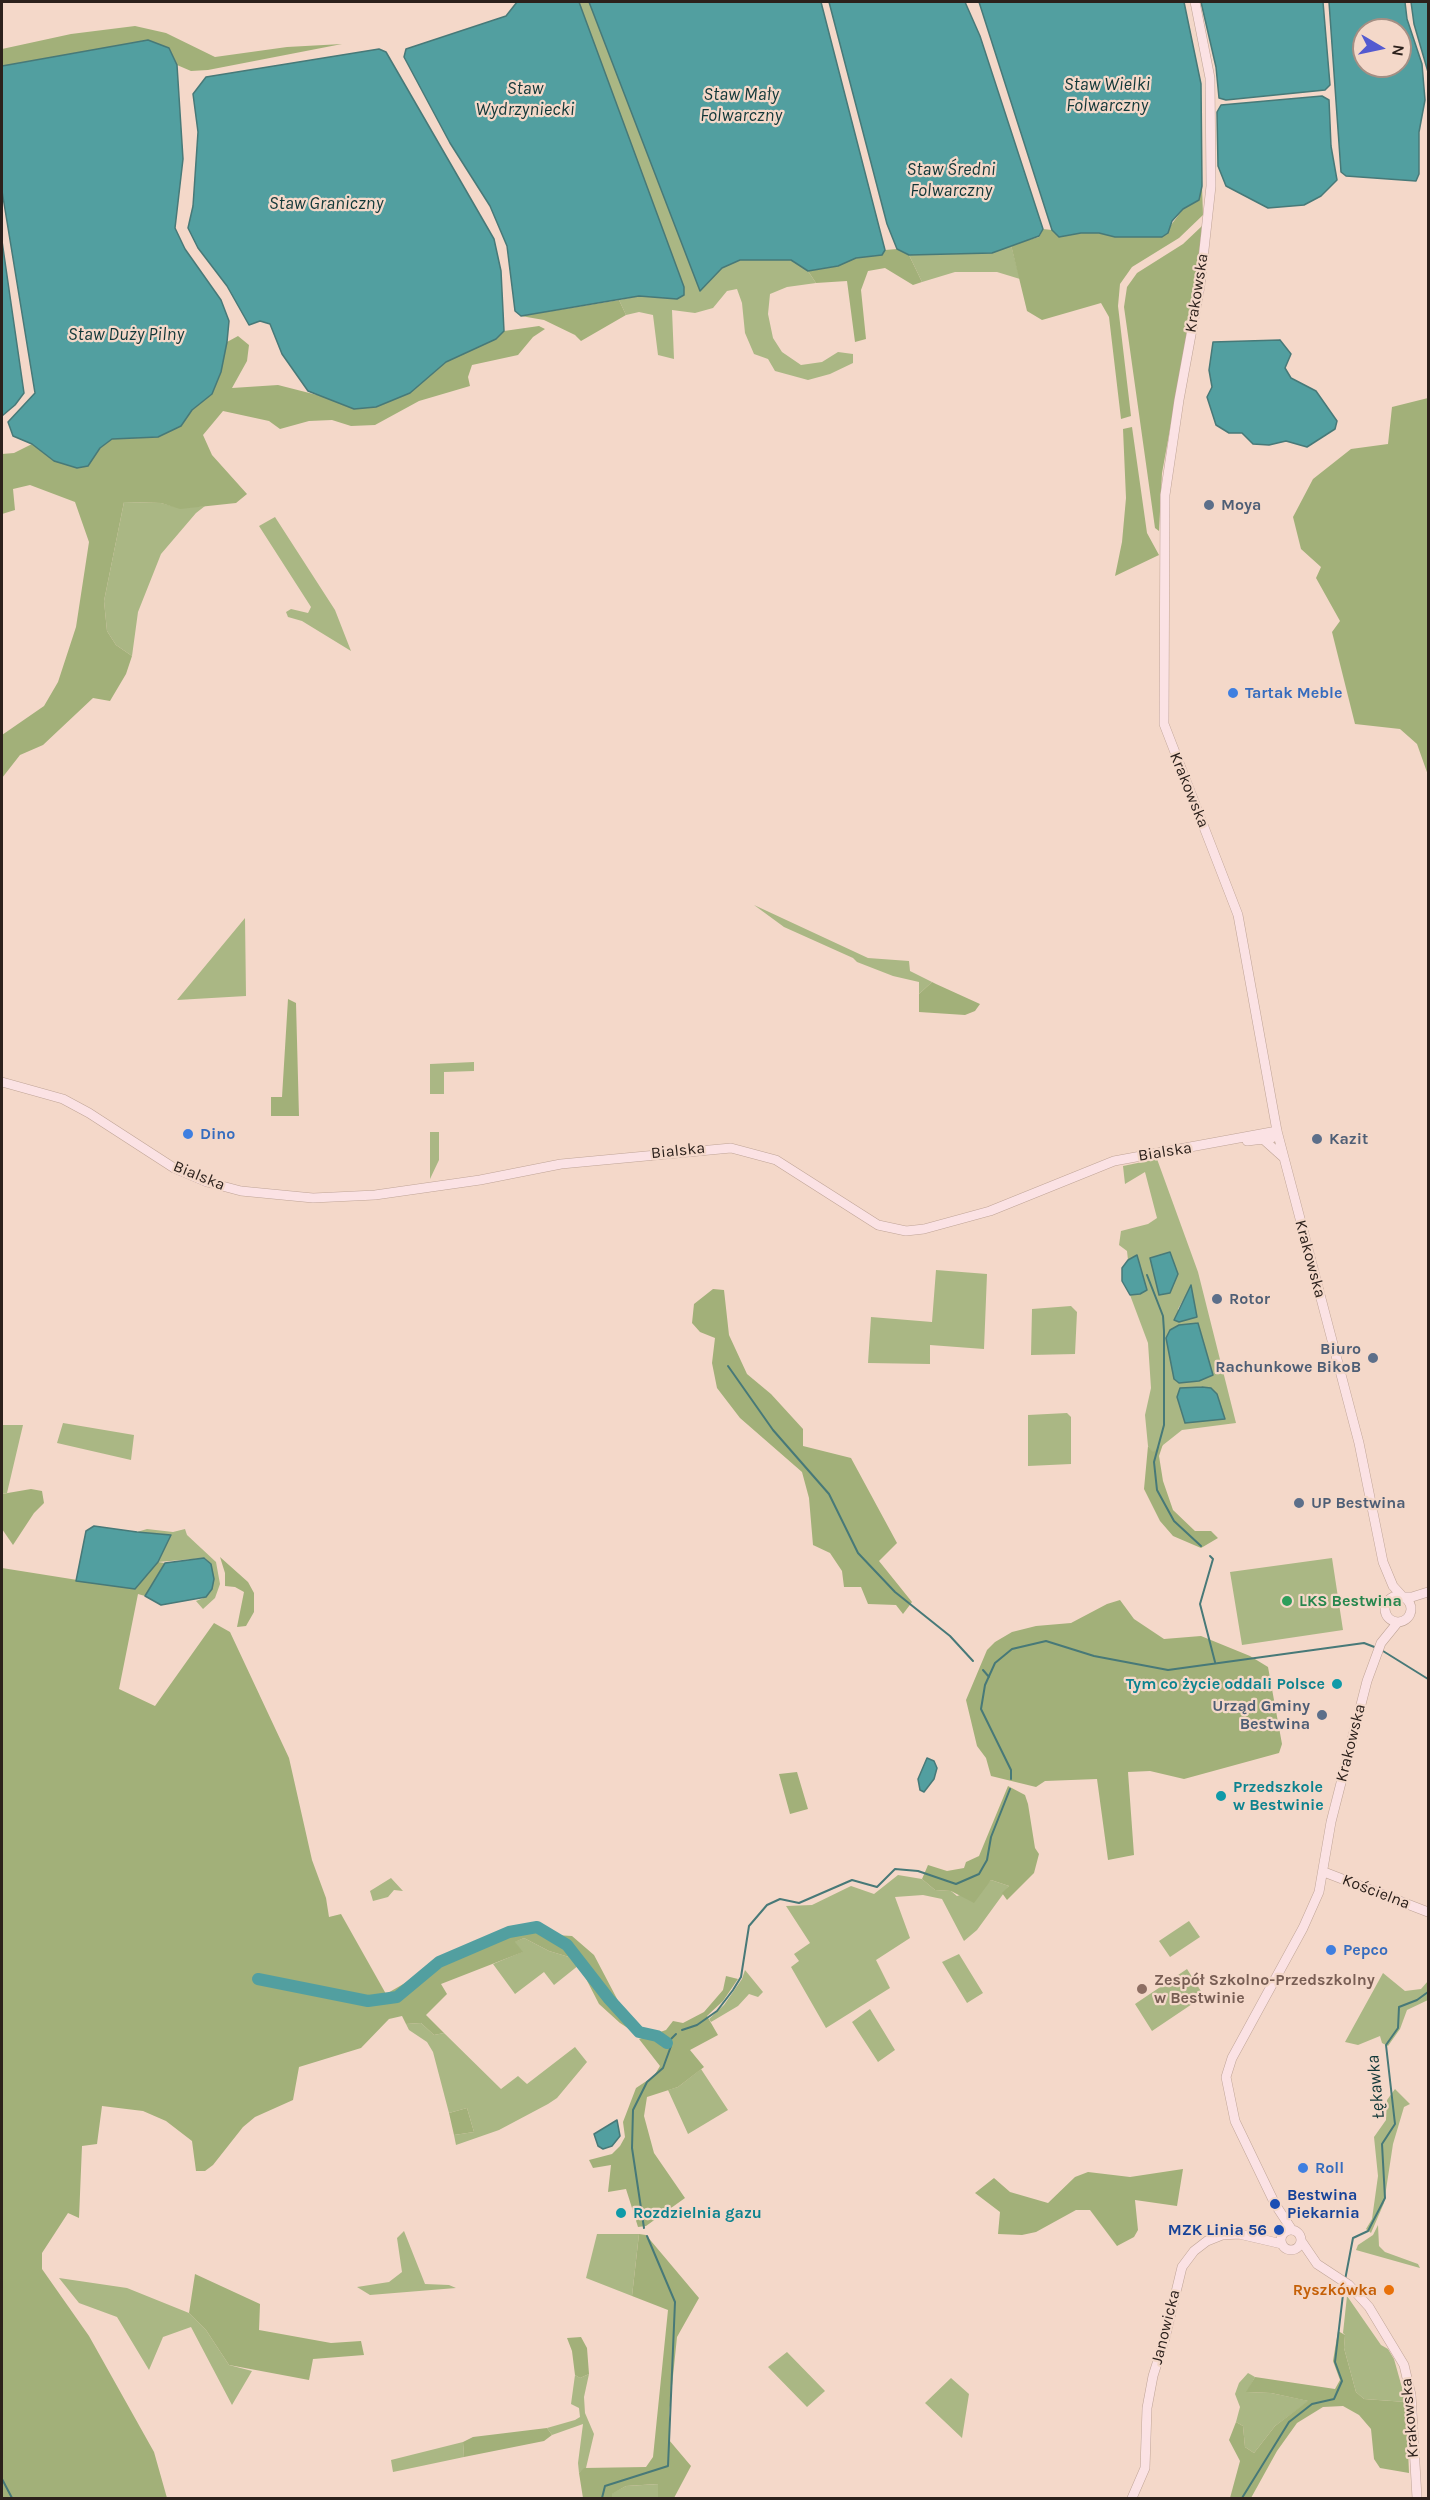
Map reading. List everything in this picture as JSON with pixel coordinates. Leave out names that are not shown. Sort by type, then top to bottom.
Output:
[{"type":"street","name":"Krakowska","points":[[1194,2],[1210,78],[1211,186],[1200,286],[1179,400],[1165,495],[1164,724],[1238,915],[1271,1131],[1284,1157],[1359,1443],[1389,1600]]},
{"type":"street","name":"Bialska","points":[[2,1082],[63,1099],[106,1123],[174,1168],[207,1182],[259,1194],[313,1198],[375,1195],[436,1187],[561,1164],[716,1148],[743,1149],[776,1160],[878,1225],[906,1231],[924,1229],[990,1211],[1114,1161],[1235,1140],[1271,1131]]},
{"type":"street","points":[[1271,1131],[1284,1157]]},
{"type":"street","name":"Krakowska","points":[[1383,1562],[1393,1586],[1403,1597]]},
{"type":"street","points":[[1428,1594],[1410,1614],[1398,1622],[1386,1614],[1389,1600],[1428,1594]]},
{"type":"street","points":[[1403,1597],[1410,1604],[1410,1614]]},
{"type":"street","name":"Krakowska","points":[[1292,2230],[1276,2207],[1235,2121],[1226,2077],[1232,2058],[1311,1912],[1324,1872],[1331,1822],[1354,1726],[1381,1643],[1386,1614]]},
{"type":"street","name":"Krakowska","points":[[1381,1643],[1398,1622]]},
{"type":"street","name":"Kościelna","points":[[1324,1872],[1428,1912]]},
{"type":"street","name":"Krakowska","points":[[1276,2207],[1282,2240]]},
{"type":"street","points":[[1292,2230],[1300,2234],[1302,2242],[1297,2249],[1291,2250],[1282,2240],[1292,2230]]},
{"type":"street","name":"Janowicka","points":[[1132,2499],[1145,2468],[1149,2391],[1182,2267],[1198,2248],[1222,2235],[1239,2234],[1282,2240]]},
{"type":"street","name":"Krakowska","points":[[1302,2242],[1317,2264]]},
{"type":"street","name":"Krakowska","points":[[1291,2250],[1349,2285],[1369,2307],[1397,2351],[1409,2379],[1417,2499]]},
{"type":"green space","points":[[578,2],[589,2],[701,290],[722,268],[740,260],[792,260],[808,271],[816,283],[787,287],[770,294],[768,314],[773,338],[782,352],[801,365],[822,362],[838,352],[853,354],[853,363],[830,374],[808,380],[775,371],[768,359],[754,354],[745,333],[742,303],[737,289],[727,291],[713,308],[695,313],[672,310],[674,359],[658,355],[653,315],[639,312],[626,315],[619,300],[639,296],[677,299]]},
{"type":"green space","points":[[135,26],[166,33],[215,57],[287,47],[342,44],[208,70],[191,71],[177,65],[169,48],[148,40],[2,66],[2,49],[71,34]]},
{"type":"green space","points":[[1202,186],[1203,215],[1179,238],[1132,267],[1120,284],[1118,306],[1131,416],[1121,419],[1109,317],[1101,303],[1042,320],[1027,311],[1011,245],[1039,237],[1043,229],[1052,230],[1059,237],[1099,233],[1115,237],[1162,237],[1183,209],[1199,200]]},
{"type":"green space","points":[[1202,226],[1196,287],[1162,473],[1159,531],[1155,528],[1124,307],[1127,287],[1137,273],[1183,244]]},
{"type":"green space","points":[[1011,245],[1020,279],[997,272],[955,272],[922,282],[909,255],[992,253]]},
{"type":"green space","points":[[897,249],[909,255],[922,282],[913,285],[885,268],[868,271],[861,290],[866,339],[855,342],[847,281],[816,283],[808,271],[838,266],[856,258],[882,255],[885,250]]},
{"type":"green space","points":[[619,300],[626,315],[581,341],[575,335],[544,320],[521,316]]},
{"type":"green space","points":[[539,326],[545,329],[533,337],[518,355],[472,365],[468,377],[470,386],[419,401],[375,425],[351,426],[332,420],[309,421],[280,429],[269,421],[223,411],[203,435],[212,455],[247,494],[236,503],[180,509],[161,503],[124,502],[104,601],[107,631],[116,645],[132,656],[126,674],[110,701],[93,698],[43,745],[20,755],[2,778],[2,735],[44,706],[58,682],[76,627],[89,542],[75,502],[30,485],[13,489],[15,510],[2,514],[2,454],[14,453],[32,444],[54,461],[88,466],[100,448],[112,439],[158,437],[181,426],[192,410],[212,394],[221,372],[227,342],[238,336],[249,345],[247,361],[232,388],[278,385],[325,397],[410,393],[446,362],[496,339],[504,331]]},
{"type":"green space","points":[[1428,398],[1428,775],[1417,744],[1400,729],[1355,724],[1332,632],[1340,621],[1316,578],[1321,567],[1301,549],[1293,517],[1313,479],[1351,449],[1388,444],[1392,407]]},
{"type":"green space","points":[[1132,427],[1147,533],[1159,555],[1115,576],[1122,542],[1126,498],[1123,429]]},
{"type":"green space","points":[[124,502],[161,503],[180,508],[205,506],[196,513],[161,554],[138,612],[132,656],[116,645],[107,631],[104,601]]},
{"type":"green space","points":[[275,517],[335,610],[351,651],[302,621],[288,617],[286,612],[291,609],[308,613],[311,607],[259,526]]},
{"type":"green space","points":[[754,905],[868,958],[909,961],[910,971],[932,982],[919,994],[919,982],[893,976],[857,962],[853,958],[784,927]]},
{"type":"green space","points":[[245,918],[246,996],[177,1000]]},
{"type":"green space","points":[[932,982],[980,1004],[975,1011],[965,1015],[919,1012],[919,994]]},
{"type":"green space","points":[[288,999],[296,1003],[299,1116],[271,1116],[271,1097],[282,1097]]},
{"type":"green space","points":[[474,1062],[474,1071],[444,1072],[444,1094],[430,1094],[430,1064]]},
{"type":"green space","points":[[430,1132],[439,1132],[439,1160],[430,1179]]},
{"type":"green space","points":[[1157,1159],[1198,1272],[1236,1423],[1182,1430],[1153,1453],[1148,1446],[1145,1415],[1151,1388],[1148,1343],[1130,1295],[1140,1294],[1138,1256],[1128,1260],[1127,1251],[1119,1245],[1121,1231],[1148,1224],[1157,1218],[1145,1172],[1125,1184],[1123,1166]],"holes":[[[1191,1286],[1197,1316],[1179,1322],[1178,1309]],[[1198,1323],[1213,1375],[1199,1381],[1179,1383],[1174,1379],[1168,1343]],[[1217,1395],[1225,1419],[1199,1421]]]},
{"type":"green space","points":[[936,1270],[987,1274],[984,1349],[930,1345],[930,1364],[868,1363],[871,1317],[932,1322]]},
{"type":"green space","points":[[713,1289],[724,1290],[729,1335],[747,1374],[771,1394],[803,1429],[803,1446],[851,1458],[897,1543],[879,1561],[912,1602],[903,1614],[896,1605],[868,1604],[861,1587],[844,1587],[842,1571],[830,1553],[813,1545],[809,1498],[802,1472],[740,1418],[717,1388],[712,1363],[715,1338],[700,1332],[692,1323],[694,1304]]},
{"type":"green space","points":[[1071,1306],[1077,1312],[1075,1354],[1031,1355],[1032,1309]]},
{"type":"green space","points":[[1067,1413],[1071,1417],[1071,1464],[1028,1466],[1028,1415]]},
{"type":"green space","points":[[63,1423],[134,1435],[131,1460],[57,1443]]},
{"type":"green space","points":[[2,1425],[23,1425],[7,1493],[2,1494]]},
{"type":"green space","points":[[1163,1444],[1159,1456],[1163,1481],[1173,1510],[1195,1531],[1211,1531],[1218,1538],[1201,1548],[1173,1536],[1160,1521],[1144,1489],[1148,1446],[1153,1452]]},
{"type":"green space","points":[[31,1489],[42,1491],[44,1503],[34,1513],[13,1545],[2,1529],[2,1494]]},
{"type":"green space","points":[[147,1529],[173,1532],[185,1529],[187,1535],[216,1562],[220,1584],[215,1598],[203,1609],[196,1601],[206,1597],[211,1564],[205,1558],[158,1562],[171,1535],[137,1532]]},
{"type":"green space","points":[[220,1557],[248,1582],[254,1593],[254,1612],[246,1626],[237,1627],[244,1592],[235,1587],[225,1586],[225,1573]]},
{"type":"green space","name":"LKS Bestwina","points":[[1332,1558],[1343,1630],[1242,1645],[1230,1572]]},
{"type":"green space","points":[[158,1562],[165,1563],[145,1596],[138,1594],[119,1689],[155,1706],[214,1623],[230,1632],[289,1758],[312,1860],[326,1898],[329,1917],[341,1914],[386,1994],[464,1949],[509,1928],[540,1923],[555,1935],[572,1936],[594,1955],[625,2014],[644,2030],[637,2034],[620,2023],[599,2004],[579,1965],[569,1957],[549,1951],[524,1938],[515,1942],[523,1952],[441,1984],[447,1994],[426,2015],[444,2033],[434,2035],[421,2023],[406,2024],[402,2016],[389,2019],[361,2048],[299,2067],[293,2100],[255,2117],[243,2127],[213,2165],[205,2171],[196,2171],[192,2141],[166,2121],[143,2111],[102,2106],[97,2144],[82,2146],[79,2218],[68,2213],[42,2253],[42,2269],[89,2336],[154,2452],[167,2498],[2,2498],[2,1568],[134,1589]]},
{"type":"green space","points":[[1120,1600],[1134,1619],[1164,1639],[1201,1636],[1250,1656],[1268,1667],[1282,1744],[1279,1753],[1184,1779],[1150,1771],[1128,1772],[1134,1855],[1108,1860],[1097,1779],[1045,1781],[1036,1787],[991,1776],[986,1758],[977,1746],[966,1700],[987,1650],[995,1642],[1012,1632],[1036,1626],[1071,1623],[1107,1604]]},
{"type":"green space","points":[[797,1772],[808,1809],[790,1814],[779,1774]]},
{"type":"green space","points":[[1008,1786],[1025,1795],[1028,1804],[1035,1848],[1039,1854],[1034,1873],[1007,1900],[1002,1893],[1009,1886],[991,1880],[974,1903],[951,1891],[935,1890],[922,1879],[928,1865],[947,1871],[964,1868],[966,1862],[979,1856]]},
{"type":"green space","points":[[898,1875],[922,1879],[935,1890],[951,1891],[957,1896],[982,1888],[991,1880],[1009,1886],[977,1930],[964,1941],[942,1899],[923,1895],[895,1897],[910,1938],[876,1960],[890,1988],[826,2028],[791,1967],[799,1961],[794,1954],[810,1943],[786,1906],[812,1905],[851,1886],[874,1894]]},
{"type":"green space","points":[[391,1878],[403,1891],[394,1890],[388,1897],[373,1901],[370,1891]]},
{"type":"green space","points":[[1189,1921],[1200,1937],[1170,1957],[1159,1941]]},
{"type":"green space","points":[[524,1938],[549,1951],[569,1957],[579,1965],[554,1985],[544,1972],[515,1994],[493,1964],[522,1952],[514,1942]]},
{"type":"green space","points":[[959,1954],[983,1993],[967,2003],[942,1962]]},
{"type":"green space","points":[[1187,1969],[1204,1996],[1152,2031],[1135,2004]]},
{"type":"green space","points":[[745,1970],[763,1992],[758,1997],[749,1994],[738,2006],[711,2022],[709,2019],[724,2005],[742,1979]]},
{"type":"green space","points":[[1383,1973],[1405,1991],[1421,1989],[1428,1981],[1428,2000],[1407,2010],[1400,2029],[1388,2046],[1382,2043],[1380,2036],[1358,2045],[1345,2042]]},
{"type":"green space","points":[[726,1976],[738,1979],[723,2001],[707,2016],[718,2035],[690,2050],[704,2067],[678,2087],[647,2097],[644,2116],[654,2153],[685,2198],[646,2226],[638,2227],[626,2189],[608,2192],[611,2165],[593,2168],[589,2160],[612,2154],[620,2146],[625,2137],[623,2122],[636,2088],[654,2076],[660,2066],[639,2039],[666,2030],[673,2021],[683,2023],[704,2012],[723,1990]]},
{"type":"green space","points":[[870,2009],[895,2050],[878,2062],[852,2022]]},
{"type":"green space","points":[[421,2023],[434,2035],[444,2033],[501,2089],[518,2076],[527,2084],[575,2047],[587,2062],[557,2098],[548,2104],[499,2130],[456,2145],[454,2135],[474,2132],[467,2108],[449,2113],[433,2052],[427,2042],[409,2030],[406,2024]]},
{"type":"green space","points":[[701,2069],[728,2110],[688,2134],[668,2090],[678,2087]]},
{"type":"green space","points":[[1395,2089],[1410,2104],[1404,2107],[1393,2144],[1384,2203],[1371,2233],[1366,2229],[1372,2219],[1378,2176],[1374,2137],[1386,2120],[1387,2100]]},
{"type":"green space","points":[[467,2108],[474,2132],[454,2135],[449,2113]]},
{"type":"green space","points":[[1183,2169],[1177,2206],[1135,2200],[1138,2230],[1134,2237],[1117,2246],[1090,2210],[1076,2210],[1036,2232],[1022,2235],[998,2234],[1000,2212],[975,2193],[994,2178],[1010,2192],[1048,2203],[1075,2177],[1088,2172],[1130,2177]]},
{"type":"green space","points":[[1378,2225],[1379,2246],[1385,2252],[1418,2264],[1420,2268],[1356,2250],[1358,2245],[1373,2235]]},
{"type":"green space","points":[[404,2231],[425,2284],[449,2285],[456,2288],[370,2295],[357,2287],[389,2282],[402,2272],[397,2238]]},
{"type":"green space","points":[[597,2234],[639,2234],[632,2296],[586,2278]]},
{"type":"green space","points":[[639,2234],[646,2235],[699,2298],[677,2337],[669,2415],[669,2440],[691,2466],[674,2498],[658,2498],[658,2484],[626,2486],[612,2494],[612,2498],[583,2498],[579,2473],[584,2468],[646,2467],[653,2457],[668,2310],[632,2296]]},
{"type":"green space","points":[[195,2274],[260,2304],[259,2330],[331,2343],[361,2341],[364,2355],[313,2359],[309,2380],[229,2365],[206,2330],[189,2313]]},
{"type":"green space","points":[[59,2278],[127,2288],[189,2313],[206,2330],[229,2365],[252,2371],[232,2405],[191,2327],[163,2337],[149,2370],[117,2317],[79,2303]]},
{"type":"green space","points":[[1347,2296],[1381,2345],[1388,2349],[1394,2359],[1406,2402],[1364,2399],[1356,2392],[1344,2348],[1345,2335],[1343,2333]]},
{"type":"green space","points":[[1338,2331],[1345,2335],[1344,2348],[1356,2392],[1364,2399],[1406,2402],[1409,2473],[1380,2468],[1374,2459],[1371,2429],[1359,2415],[1343,2406],[1323,2407],[1297,2423],[1277,2451],[1251,2498],[1230,2498],[1240,2461],[1229,2440],[1236,2422],[1243,2426],[1245,2447],[1254,2453],[1275,2426],[1308,2401],[1271,2393],[1246,2392],[1255,2377],[1335,2389],[1340,2380],[1333,2361]]},
{"type":"green space","points":[[581,2337],[587,2348],[589,2374],[580,2378],[575,2375],[572,2351],[567,2338]]},
{"type":"green space","points":[[787,2352],[825,2391],[807,2407],[768,2367]]},
{"type":"green space","points":[[1248,2373],[1255,2377],[1247,2392],[1271,2393],[1309,2401],[1275,2426],[1254,2453],[1245,2447],[1243,2426],[1236,2422],[1240,2407],[1235,2394],[1239,2383]]},
{"type":"green space","points":[[589,2374],[584,2397],[585,2413],[594,2434],[586,2468],[579,2473],[578,2463],[583,2424],[552,2435],[547,2428],[580,2417],[579,2408],[571,2404],[575,2375],[580,2378]]},
{"type":"green space","points":[[951,2378],[969,2394],[962,2438],[925,2403]]},
{"type":"green space","points":[[547,2428],[552,2435],[544,2441],[464,2457],[463,2442],[473,2437]]},
{"type":"green space","points":[[463,2442],[464,2457],[393,2472],[391,2460]]},
{"type":"green space","points":[[659,2484],[658,2498],[612,2498],[611,2494],[626,2486]]},
{"type":"water","name":"Staw Wydrzyniecki","points":[[517,2],[579,2],[684,287],[684,295],[677,299],[639,296],[521,316],[515,311],[507,246],[490,206],[450,143],[404,57],[406,49],[506,16]]},
{"type":"water","name":"Staw Mały Folwarczny","points":[[589,2],[821,2],[885,250],[882,255],[856,258],[838,266],[808,271],[791,260],[740,260],[722,268],[700,291]]},
{"type":"water","name":"Staw Średni Folwarczny","points":[[829,2],[965,2],[980,36],[1043,229],[1039,236],[992,253],[909,255],[897,249],[887,224]]},
{"type":"water","name":"Staw Wielki Folwarczny","points":[[979,2],[1184,2],[1201,84],[1202,186],[1199,200],[1183,209],[1172,221],[1168,233],[1162,237],[1115,237],[1099,233],[1081,233],[1059,237],[1052,230]]},
{"type":"water","points":[[1201,2],[1323,2],[1330,85],[1325,90],[1226,100],[1219,98],[1216,67]]},
{"type":"water","points":[[1329,2],[1405,2],[1407,18],[1352,18],[1352,78],[1412,78],[1412,34],[1422,64],[1425,100],[1419,132],[1419,174],[1416,181],[1346,176],[1341,172]]},
{"type":"water","points":[[1411,2],[1428,2],[1428,72],[1414,24]]},
{"type":"water","name":"Staw Duży Pilny","points":[[148,40],[169,48],[177,65],[183,159],[175,228],[185,249],[221,300],[229,321],[227,342],[221,372],[212,394],[192,410],[181,426],[158,437],[112,439],[100,448],[88,466],[77,468],[54,461],[32,444],[13,436],[8,422],[35,393],[2,191],[2,66]]},
{"type":"water","name":"Staw Graniczny","points":[[379,49],[386,52],[494,239],[501,271],[504,331],[496,339],[446,362],[410,393],[376,407],[354,409],[308,391],[282,354],[270,324],[260,321],[249,325],[227,286],[198,248],[188,228],[193,206],[198,132],[193,94],[206,77]]},
{"type":"water","points":[[1322,96],[1329,100],[1331,146],[1337,180],[1321,196],[1304,205],[1268,208],[1226,186],[1218,166],[1217,112],[1221,105]]},
{"type":"water","points":[[2,241],[24,393],[2,416]]},
{"type":"water","points":[[1280,340],[1291,354],[1285,368],[1291,378],[1316,391],[1337,421],[1335,429],[1307,447],[1286,441],[1269,445],[1253,444],[1242,433],[1229,433],[1216,425],[1207,397],[1212,387],[1209,370],[1213,342]]},
{"type":"water","points":[[1170,1252],[1178,1274],[1170,1293],[1159,1295],[1150,1258]]},
{"type":"water","points":[[1137,1255],[1147,1290],[1140,1294],[1130,1295],[1122,1281],[1122,1268],[1128,1260]]},
{"type":"water","points":[[1191,1285],[1197,1317],[1179,1322],[1174,1320]]},
{"type":"water","points":[[1198,1323],[1213,1375],[1199,1381],[1179,1383],[1174,1379],[1166,1338],[1170,1330],[1179,1325]]},
{"type":"water","points":[[1180,1388],[1211,1388],[1217,1394],[1225,1419],[1185,1423],[1177,1397]]},
{"type":"water","points":[[94,1526],[171,1535],[158,1562],[135,1589],[76,1581],[86,1531]]},
{"type":"water","points":[[204,1558],[211,1564],[214,1579],[212,1589],[206,1597],[161,1605],[145,1596],[165,1563]]},
{"type":"water","points":[[927,1758],[934,1761],[937,1768],[934,1779],[924,1792],[920,1790],[918,1779]]},
{"type":"water","points":[[617,2120],[620,2136],[612,2146],[603,2149],[598,2146],[594,2134]]},
{"type":"waterway","points":[[1147,1275],[1163,1316],[1164,1331],[1164,1425],[1154,1462],[1157,1490],[1174,1521],[1201,1546]]},
{"type":"waterway","points":[[728,1366],[773,1430],[829,1494],[858,1553],[895,1592],[950,1636],[973,1661]]},
{"type":"waterway","points":[[1210,1556],[1213,1559],[1200,1604],[1215,1662]]},
{"type":"waterway","points":[[1011,1779],[1011,1770],[981,1709],[985,1685],[995,1663],[1012,1649],[1046,1641],[1094,1656],[1168,1670],[1364,1643],[1377,1648]]},
{"type":"waterway","points":[[1383,1651],[1428,1679]]},
{"type":"waterway","points":[[983,1670],[989,1677]]},
{"type":"waterway","points":[[682,2030],[697,2025],[717,2011],[733,1990],[741,1977],[749,1926],[767,1905],[780,1899],[799,1903],[852,1880],[877,1887],[895,1869],[918,1871],[956,1884],[979,1874],[987,1860],[991,1837],[1010,1789]]},
{"type":"waterway","points":[[258,1979],[368,2001],[397,1997],[439,1962],[509,1932],[537,1927],[567,1945],[609,1999],[639,2032],[657,2036],[667,2043]]},
{"type":"waterway","name":"Łękawka","points":[[1345,2280],[1353,2238],[1368,2231],[1385,2198],[1382,2144],[1395,2124],[1386,2045],[1398,2028],[1399,2007],[1417,2000],[1428,1992]]},
{"type":"waterway","points":[[644,2228],[632,2148],[633,2110],[647,2082],[663,2068],[671,2046],[667,2043],[676,2034]]},
{"type":"waterway","points":[[602,2498],[605,2486],[668,2466],[675,2302],[647,2236]]},
{"type":"waterway","name":"Łękawka","points":[[1242,2498],[1289,2422],[1312,2404],[1334,2399],[1342,2381],[1335,2362],[1344,2286]]},
{"type":"waterway","points":[[2,2479],[12,2498]]},
{"type":"place","name":"Moya","points":[[1209,505]]},
{"type":"place","name":"Tartak Meble","points":[[1233,693]]},
{"type":"place","name":"Dino","points":[[188,1134]]},
{"type":"place","name":"Kazit","points":[[1317,1139]]},
{"type":"place","name":"Rotor","points":[[1217,1299]]},
{"type":"place","name":"Biuro Rachunkowe BikoB","points":[[1373,1358]]},
{"type":"place","name":"UP Bestwina","points":[[1299,1503]]},
{"type":"place","name":"LKS Bestwina","points":[[1287,1601]]},
{"type":"place","name":"Tym co życie oddali Polsce","points":[[1337,1684]]},
{"type":"place","name":"Urząd Gminy Bestwina","points":[[1322,1715]]},
{"type":"place","name":"Przedszkole w Bestwinie","points":[[1221,1796]]},
{"type":"place","name":"Pepco","points":[[1331,1950]]},
{"type":"place","name":"Zespół Szkolno-Przedszkolny w Bestwinie","points":[[1142,1989]]},
{"type":"place","name":"Roll","points":[[1303,2168]]},
{"type":"place","name":"Bestwina Piekarnia","points":[[1275,2204]]},
{"type":"place","name":"Rozdzielnia gazu","points":[[621,2213]]},
{"type":"place","name":"MZK Linia 56","points":[[1279,2230]]},
{"type":"place","name":"Ryszkówka","points":[[1389,2290]]}]
